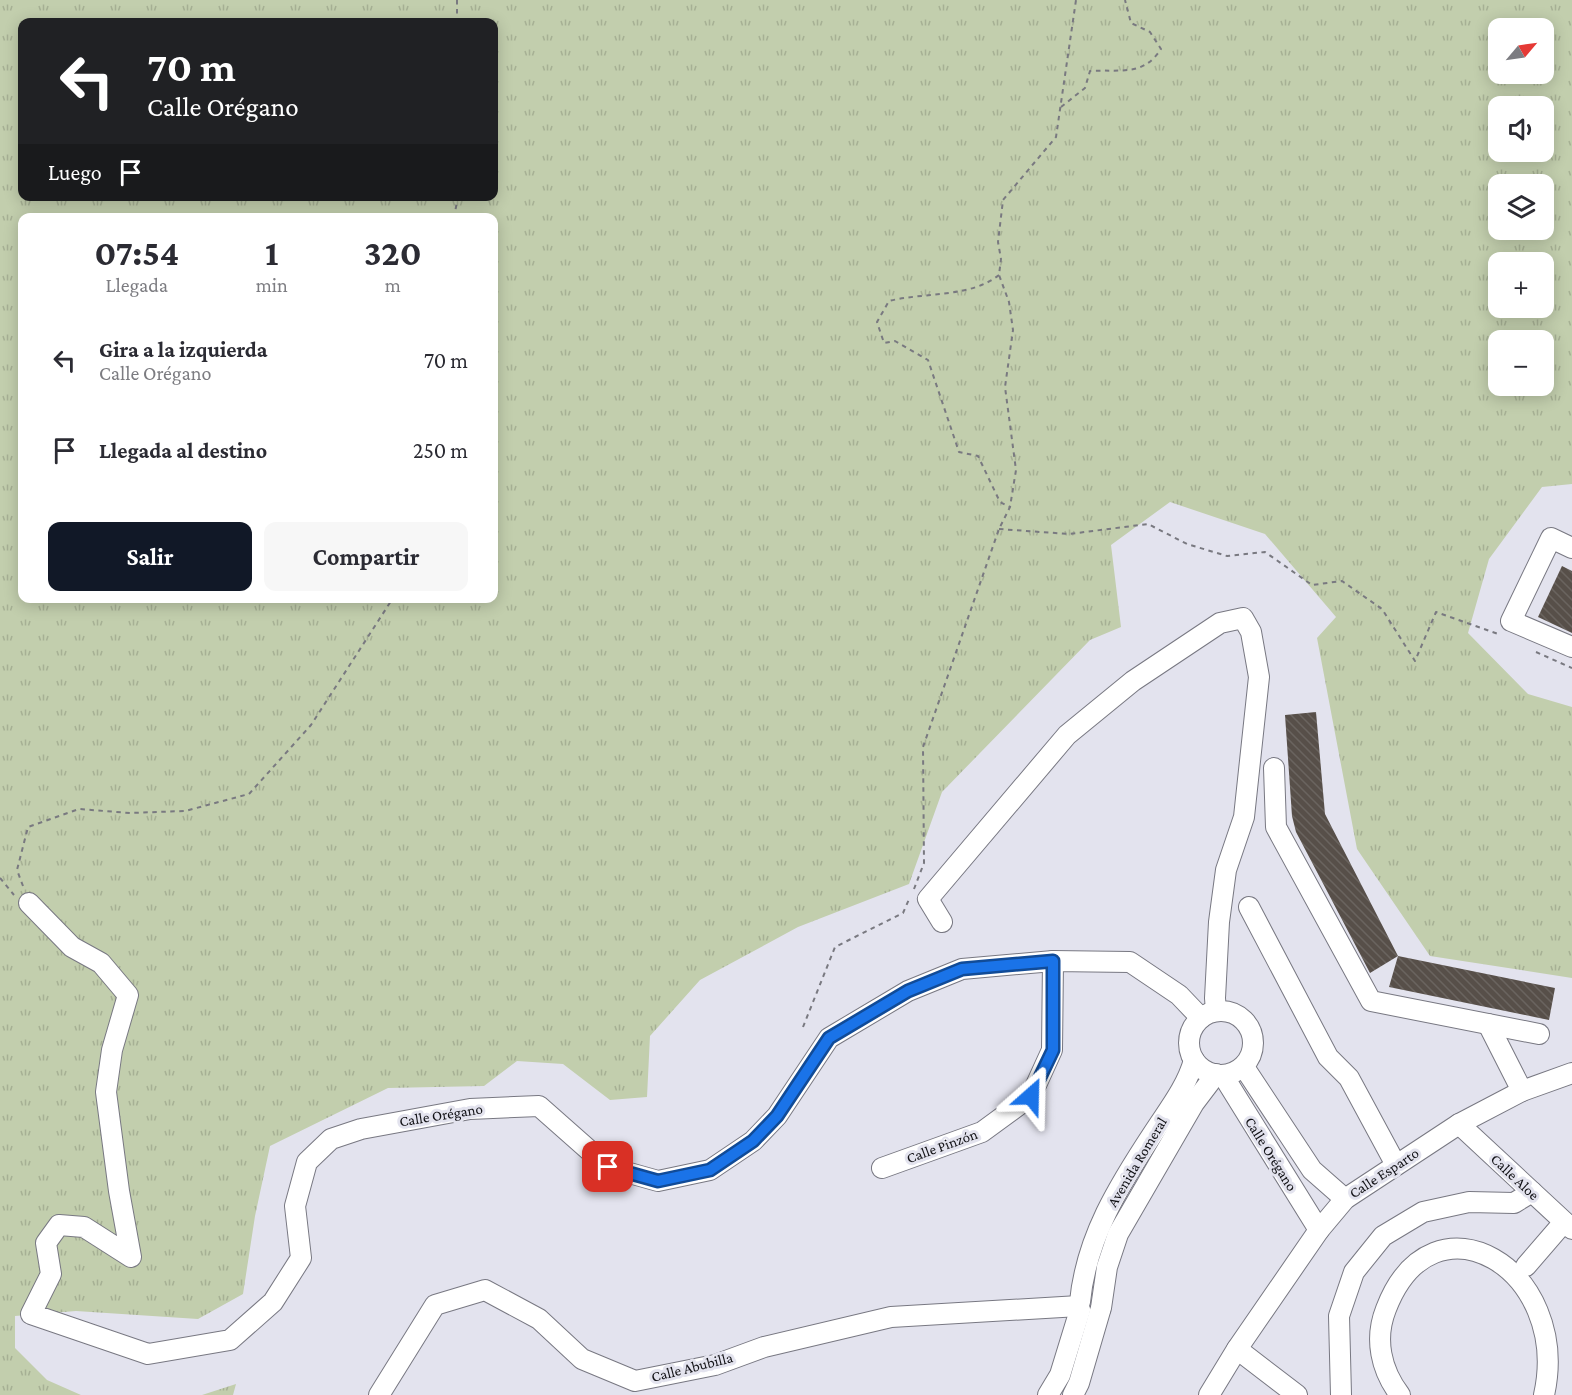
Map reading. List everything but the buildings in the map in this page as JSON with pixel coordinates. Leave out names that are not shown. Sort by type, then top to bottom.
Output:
[{"type":"street","points":[[1572,548],[1551,538],[1511,621],[1572,647]]},
{"type":"street","points":[[942,922],[928,898],[1067,735],[1142,675],[1220,623],[1243,618],[1251,632],[1259,677],[1244,817],[1226,870],[1219,922],[1215,998],[1209,1014],[1191,1031],[1189,1039],[1194,1060],[1201,1068],[1220,1075],[1244,1067],[1253,1045],[1252,1033],[1238,1015],[1209,1014]]},
{"type":"street","points":[[1274,768],[1276,827],[1371,1001],[1539,1034]]},
{"type":"street","name":"Calle Orégano","points":[[29,903],[72,947],[101,963],[128,995],[112,1050],[106,1092],[119,1191],[131,1257],[84,1227],[59,1225],[46,1243],[51,1274],[31,1314],[148,1354],[230,1340],[273,1302],[301,1258],[295,1206],[307,1162],[331,1139],[361,1129],[470,1108],[538,1106],[608,1167],[658,1181],[710,1170],[753,1141],[777,1116],[829,1038],[908,991],[962,969],[1053,961],[1130,962],[1209,1014]]},
{"type":"street","points":[[1249,907],[1328,1058],[1350,1078],[1396,1165]]},
{"type":"street","name":"Calle Pinzón","points":[[882,1168],[982,1132],[1031,1096],[1053,1050],[1053,961]]},
{"type":"street","points":[[1488,1024],[1522,1091]]},
{"type":"street","name":"Avenida Romeral","points":[[1048,1395],[1060,1375],[1080,1306],[1086,1257],[1117,1189],[1184,1086],[1194,1060]]},
{"type":"street","name":"Calle Orégano","points":[[1244,1067],[1312,1170],[1345,1199]]},
{"type":"street","name":"Calle Esparto","points":[[1209,1395],[1237,1349],[1319,1230],[1345,1199],[1459,1124],[1522,1091],[1572,1073]]},
{"type":"street","name":"Calle Orégano","points":[[1220,1075],[1319,1230]]},
{"type":"street","name":"Avenida Romeral","points":[[1073,1395],[1079,1383],[1101,1309],[1107,1267],[1118,1234],[1194,1103],[1220,1075]]},
{"type":"street","name":"Calle Aloe","points":[[1459,1124],[1568,1225]]},
{"type":"street","points":[[1341,1395],[1339,1316],[1354,1272],[1383,1236],[1423,1212],[1469,1202],[1514,1203],[1532,1192]]},
{"type":"street","points":[[1526,1266],[1568,1225]]},
{"type":"street","points":[[1400,1395],[1389,1381],[1380,1352],[1381,1321],[1392,1292],[1412,1269],[1438,1254],[1468,1248],[1499,1252],[1526,1266],[1546,1288],[1560,1320],[1563,1345],[1556,1374],[1544,1395]]},
{"type":"street","name":"Calle Abubilla","points":[[380,1395],[435,1305],[486,1290],[539,1318],[582,1359],[635,1381],[715,1365],[764,1347],[891,1317],[1080,1306],[1084,1297],[1091,1295],[1098,1298],[1101,1309]]},
{"type":"street","points":[[1237,1349],[1297,1395]]},
{"type":"path","points":[[457,0],[457,18]]},
{"type":"path","points":[[803,1027],[835,947],[903,913],[924,863],[922,747],[999,529],[1010,507],[1016,470],[1005,387],[1013,330],[1009,302],[999,275],[1001,259],[998,242],[1003,200],[1056,137],[1076,0]]},
{"type":"path","points":[[1061,107],[1085,88],[1090,71],[1134,71],[1153,61],[1161,49],[1150,32],[1131,23],[1125,0]]},
{"type":"path","points":[[999,275],[975,289],[916,294],[889,301],[877,322],[884,344],[895,341],[928,360],[959,452],[978,456],[988,472],[993,490],[1000,502],[1010,507]]},
{"type":"path","points":[[999,529],[1069,534],[1148,524],[1187,544],[1227,556],[1265,552],[1312,585],[1342,581],[1382,609],[1415,661],[1436,612],[1493,632]]},
{"type":"path","points":[[29,903],[18,870],[28,827],[79,808],[130,813],[185,811],[249,794],[311,724],[390,603]]},
{"type":"path","points":[[0,878],[17,900],[29,903]]},
{"type":"green space","points":[[0,0],[1572,0],[1572,484],[1542,487],[1489,559],[1468,633],[1528,694],[1572,707],[1572,978],[1430,956],[1357,849],[1317,638],[1336,617],[1265,534],[1170,502],[1111,545],[1121,627],[1090,640],[942,792],[909,884],[798,927],[700,980],[650,1036],[647,1097],[610,1100],[563,1064],[517,1061],[484,1086],[388,1088],[270,1146],[255,1216],[243,1294],[198,1319],[76,1311],[15,1316],[15,1348],[47,1380],[81,1395],[0,1395]]},
{"type":"green space","points":[[236,1384],[233,1395],[202,1395]]},
{"type":"route","points":[[608,1167],[658,1181],[710,1170],[753,1141],[777,1116],[829,1038],[908,991],[962,969],[1053,961],[1053,1050],[1031,1096]]}]
